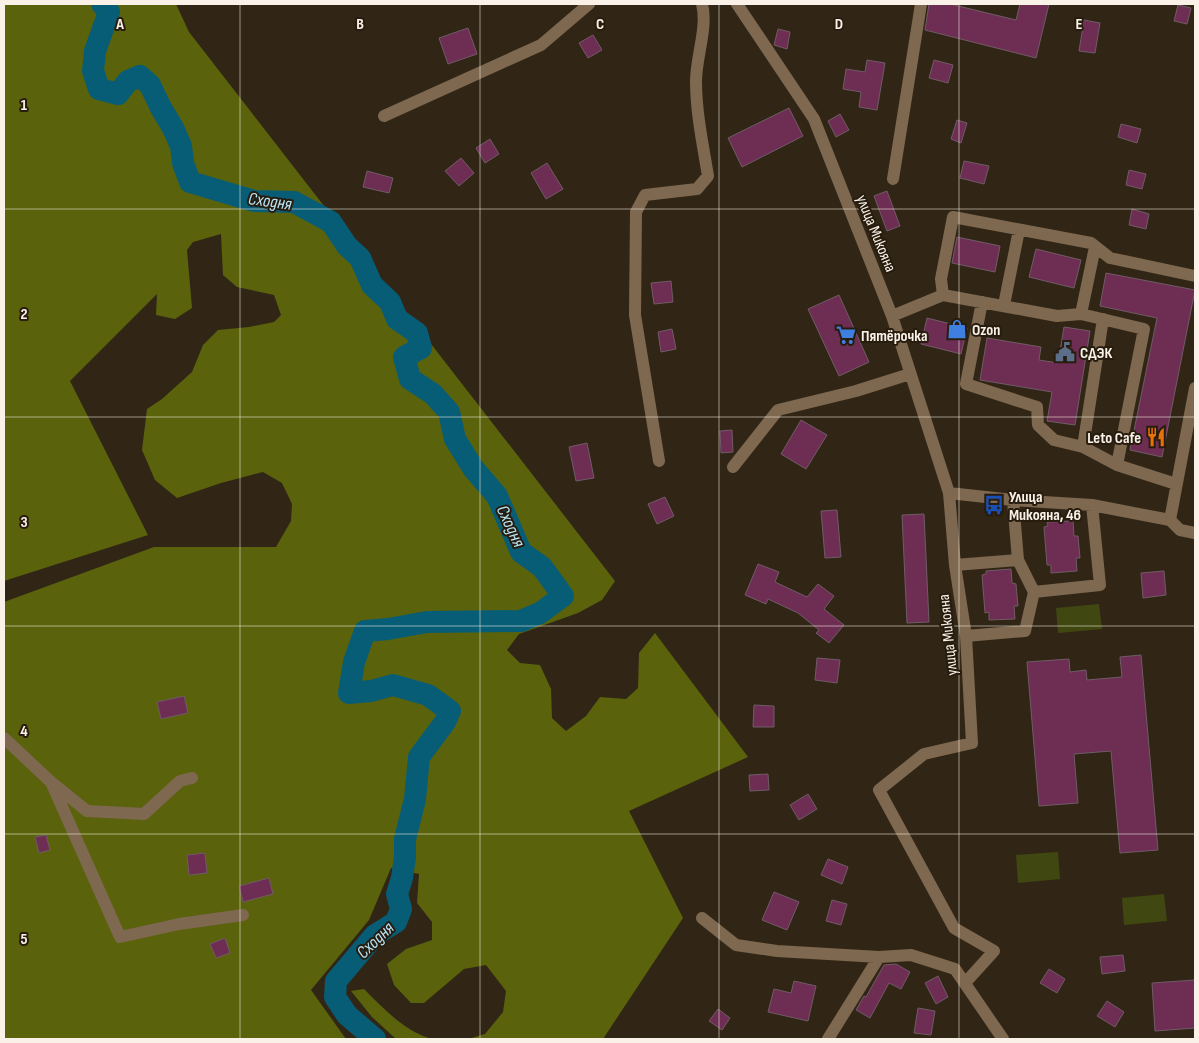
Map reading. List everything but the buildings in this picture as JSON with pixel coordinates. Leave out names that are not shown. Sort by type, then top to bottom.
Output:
[{"type":"street","points":[[384,116],[541,45],[589,4]]},
{"type":"street","points":[[659,461],[636,314],[636,212],[645,195],[697,189],[708,176],[698,119],[696,79],[702,30],[702,4]]},
{"type":"street","name":"улица Микояна","points":[[736,4],[814,119],[892,316],[949,493],[955,565],[966,636],[972,743],[924,754],[879,790],[954,928],[994,951],[965,983]]},
{"type":"street","points":[[893,179],[921,4]]},
{"type":"street","points":[[943,295],[940,279],[953,217],[1091,243],[1110,258],[1195,276]]},
{"type":"street","points":[[1004,305],[1019,230]]},
{"type":"street","points":[[1080,314],[1095,247]]},
{"type":"street","points":[[892,316],[943,295],[1057,316],[1080,314],[1144,329],[1117,465]]},
{"type":"street","points":[[982,302],[966,384],[1037,407],[1038,425],[1054,440],[1083,447],[1117,465],[1176,484]]},
{"type":"street","points":[[1083,447],[1102,319]]},
{"type":"street","points":[[733,466],[778,410],[856,391],[910,374]]},
{"type":"street","points":[[1170,520],[1195,388]]},
{"type":"street","points":[[949,493],[1013,500],[1092,505],[1170,520],[1180,530],[1195,533]]},
{"type":"street","points":[[966,636],[1025,631],[1034,592],[1018,560],[1013,500]]},
{"type":"street","points":[[1034,592],[1100,585],[1092,505]]},
{"type":"street","points":[[955,565],[1018,560]]},
{"type":"street","points":[[4,738],[51,782],[87,811],[144,814],[180,781],[192,778]]},
{"type":"street","points":[[51,782],[120,937],[179,924],[243,915]]},
{"type":"street","points":[[702,918],[736,945],[777,951],[879,957],[911,955],[955,969],[1004,1039]]},
{"type":"street","points":[[828,1039],[879,957]]},
{"type":"green space","points":[[4,4],[176,4],[189,32],[615,581],[602,600],[578,613],[519,634],[507,650],[520,663],[540,665],[551,689],[552,718],[566,731],[586,716],[600,697],[626,699],[638,688],[639,653],[655,633],[748,757],[629,811],[683,918],[603,1039],[468,1039],[485,1034],[503,1012],[506,991],[486,965],[464,969],[424,1003],[411,1003],[394,985],[387,964],[406,949],[432,940],[432,922],[417,903],[419,874],[391,868],[369,920],[311,990],[346,1039],[4,1039],[4,602],[154,547],[276,547],[291,521],[292,504],[282,483],[263,472],[221,483],[177,498],[155,480],[142,450],[147,409],[162,399],[192,372],[203,345],[218,330],[274,322],[281,315],[274,295],[237,287],[223,275],[221,234],[193,242],[187,250],[192,308],[175,319],[156,315],[157,294],[70,381],[148,535],[4,581]]},
{"type":"green space","points":[[1099,604],[1102,629],[1058,633],[1056,608]]},
{"type":"green space","points":[[1058,852],[1060,879],[1018,883],[1016,855]]},
{"type":"green space","points":[[1164,894],[1167,921],[1124,925],[1122,898]]},
{"type":"green space","points":[[364,989],[403,1025],[432,1039],[396,1039],[372,1017],[351,991]]},
{"type":"waterway","name":"Сходня","points":[[102,4],[109,12],[95,51],[93,71],[99,89],[118,94],[128,81],[140,76],[150,85],[181,146],[183,163],[190,182],[254,201],[294,202],[331,222],[347,246],[360,258],[372,285],[390,302],[397,319],[417,333],[421,348],[404,357],[410,379],[433,394],[449,412],[455,439],[473,468],[497,496],[521,552],[542,567],[563,596],[540,613],[521,621],[427,622],[365,631],[354,662],[349,693],[371,691],[393,685],[428,695],[450,711],[445,722],[419,757],[415,799],[405,839],[402,878],[397,894],[401,909],[396,922],[375,935],[336,981],[335,997],[347,1015],[375,1039]]},
{"type":"place","name":"Ozon","points":[[957,329]]},
{"type":"place","name":"Пятёрочка","points":[[846,335]]},
{"type":"place","name":"СДЭК","points":[[1065,352]]},
{"type":"place","name":"Leto Cafe","points":[[1156,437]]},
{"type":"place","name":"Улица Микояна, 46","points":[[994,505]]}]
